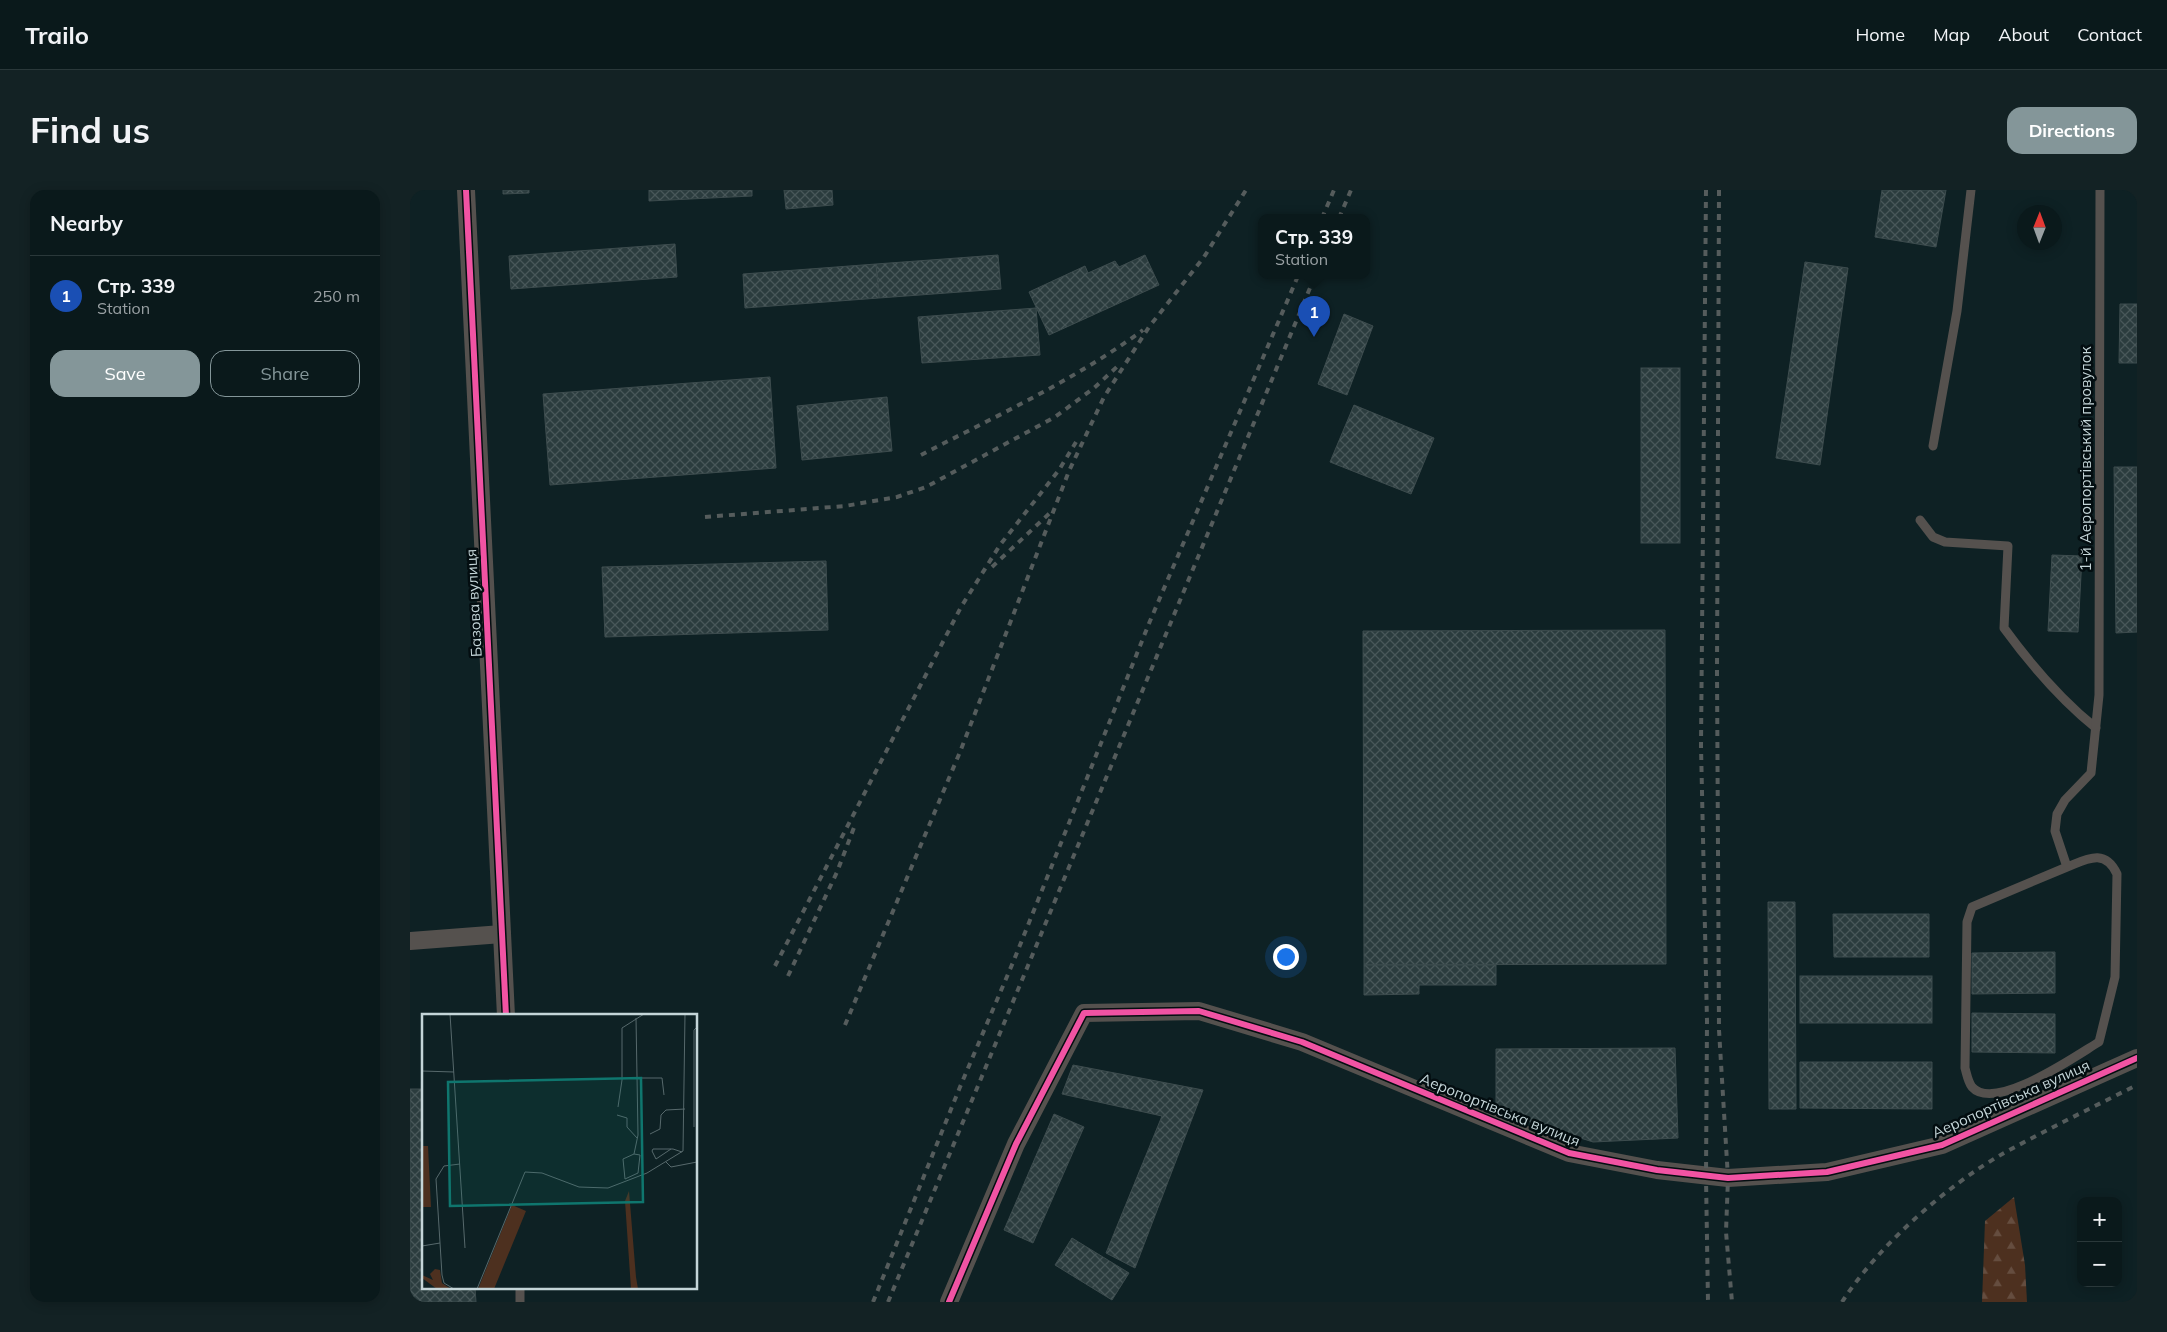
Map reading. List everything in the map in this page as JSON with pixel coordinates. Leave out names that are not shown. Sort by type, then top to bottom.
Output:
[{"type":"street","name":"Базова вулиця","points":[[466,190],[506,1014]]},
{"type":"street","points":[[410,941],[502,934]]},
{"type":"street","name":"Аеропортівська вулиця","points":[[949,1302],[1016,1144],[1084,1013],[1199,1011],[1302,1042],[1568,1153],[1657,1170],[1728,1178],[1827,1172],[1942,1145],[2137,1058]]},
{"type":"lane","points":[[1933,446],[1957,311],[1971,190]]},
{"type":"lane","name":"1-й Аеропортівський провулок","points":[[2067,867],[2055,831],[2057,814],[2065,800],[2091,773],[2099,695],[2100,190]]},
{"type":"lane","points":[[1920,520],[1932,537],[1945,542],[2008,546],[2004,628],[2052,688],[2096,728]]},
{"type":"lane","points":[[2100,857],[2114,867],[2117,874],[2115,977],[2099,1042],[2020,1086],[1992,1094],[1972,1088],[1967,1078],[1966,1068],[1966,922],[1968,914],[1972,907],[2067,867],[2100,857]]},
{"type":"green space","points":[[2014,1197],[2025,1265],[2027,1302],[1982,1302],[1985,1221]]},
{"type":"building","points":[[503,190],[529,190],[529,193],[503,194]]},
{"type":"building","points":[[649,190],[752,190],[752,196],[649,201]]},
{"type":"building","points":[[784,190],[832,190],[833,205],[786,209]]},
{"type":"building","points":[[1882,190],[1946,190],[1936,247],[1875,237]]},
{"type":"building","points":[[675,244],[677,277],[511,289],[509,256]]},
{"type":"building","points":[[998,255],[1001,289],[879,298],[876,264]]},
{"type":"building","points":[[1145,255],[1159,285],[1049,335],[1029,292],[1085,266],[1088,273],[1115,261],[1119,267]]},
{"type":"building","points":[[1805,262],[1848,268],[1820,465],[1776,458]]},
{"type":"building","points":[[876,264],[879,298],[745,308],[743,274]]},
{"type":"building","points":[[2120,304],[2137,304],[2137,363],[2119,363]]},
{"type":"building","points":[[1036,308],[1040,355],[922,363],[918,317]]},
{"type":"building","points":[[1344,314],[1373,326],[1347,395],[1318,384]]},
{"type":"building","points":[[1641,368],[1680,368],[1680,543],[1641,543]]},
{"type":"building","points":[[770,377],[776,468],[550,485],[543,394]]},
{"type":"building","points":[[887,397],[892,451],[802,460],[797,406]]},
{"type":"building","points":[[1354,405],[1434,438],[1411,494],[1330,462]]},
{"type":"building","points":[[2114,467],[2137,467],[2137,632],[2116,633]]},
{"type":"building","points":[[2052,555],[2082,556],[2078,632],[2048,631]]},
{"type":"building","points":[[826,561],[828,630],[605,637],[602,567]]},
{"type":"building","points":[[1665,630],[1666,964],[1364,965],[1363,631]]},
{"type":"building","points":[[1768,902],[1795,902],[1796,1109],[1769,1109]]},
{"type":"building","points":[[1833,914],[1929,914],[1929,957],[1834,957]]},
{"type":"building","points":[[2055,952],[2055,993],[1972,994],[1972,953]]},
{"type":"building","points":[[1364,965],[1496,965],[1496,985],[1419,985],[1419,994],[1364,995]]},
{"type":"building","points":[[1800,976],[1932,976],[1932,1023],[1800,1023]]},
{"type":"building","points":[[1972,1013],[2055,1014],[2055,1053],[1972,1052]]},
{"type":"building","points":[[1675,1048],[1678,1138],[1593,1142],[1496,1111],[1496,1049]]},
{"type":"building","points":[[1800,1062],[1932,1062],[1932,1109],[1800,1108]]},
{"type":"building","points":[[1073,1065],[1203,1090],[1135,1268],[1106,1253],[1162,1116],[1062,1094]]},
{"type":"building","points":[[410,1089],[422,1089],[422,1290],[475,1290],[476,1302],[410,1302]]},
{"type":"building","points":[[1054,1114],[1084,1127],[1033,1243],[1004,1230]]},
{"type":"building","points":[[1072,1238],[1129,1273],[1112,1300],[1055,1265]]},
{"type":"railway","points":[[845,1025],[960,752],[1069,471],[1104,397],[1149,327],[1204,257],[1246,190]]},
{"type":"railway","points":[[1324,214],[1334,190]]},
{"type":"railway","points":[[1341,214],[1351,190]]},
{"type":"railway","points":[[1706,190],[1701,746],[1707,1021],[1706,1177],[1708,1302]]},
{"type":"railway","points":[[1719,190],[1717,671],[1719,1030],[1728,1178],[1726,1232],[1732,1302]]},
{"type":"railway","points":[[873,1302],[960,1087],[1014,960],[1150,621],[1297,279]]},
{"type":"railway","points":[[888,1302],[1314,279]]},
{"type":"railway","points":[[921,455],[1063,381],[1143,330]]},
{"type":"railway","points":[[705,517],[845,506],[897,497],[926,487],[1055,417],[1094,388],[1120,364]]},
{"type":"railway","points":[[775,966],[961,607],[1000,545],[1059,470],[1076,442]]},
{"type":"railway","points":[[992,567],[1052,511]]},
{"type":"railway","points":[[788,976],[837,872],[855,825]]},
{"type":"railway","points":[[1842,1302],[1874,1260],[1894,1239],[1959,1182],[2004,1153],[2137,1085]]},
{"type":"cycle path","points":[[466,190],[506,1014]]},
{"type":"cycle path","points":[[949,1302],[1016,1144],[1084,1013],[1199,1011],[1302,1042],[1569,1153],[1657,1170],[1728,1178],[1827,1172],[1942,1145],[2137,1058]]},
{"type":"place","name":"Стр. 339","points":[[1314,337]]}]
